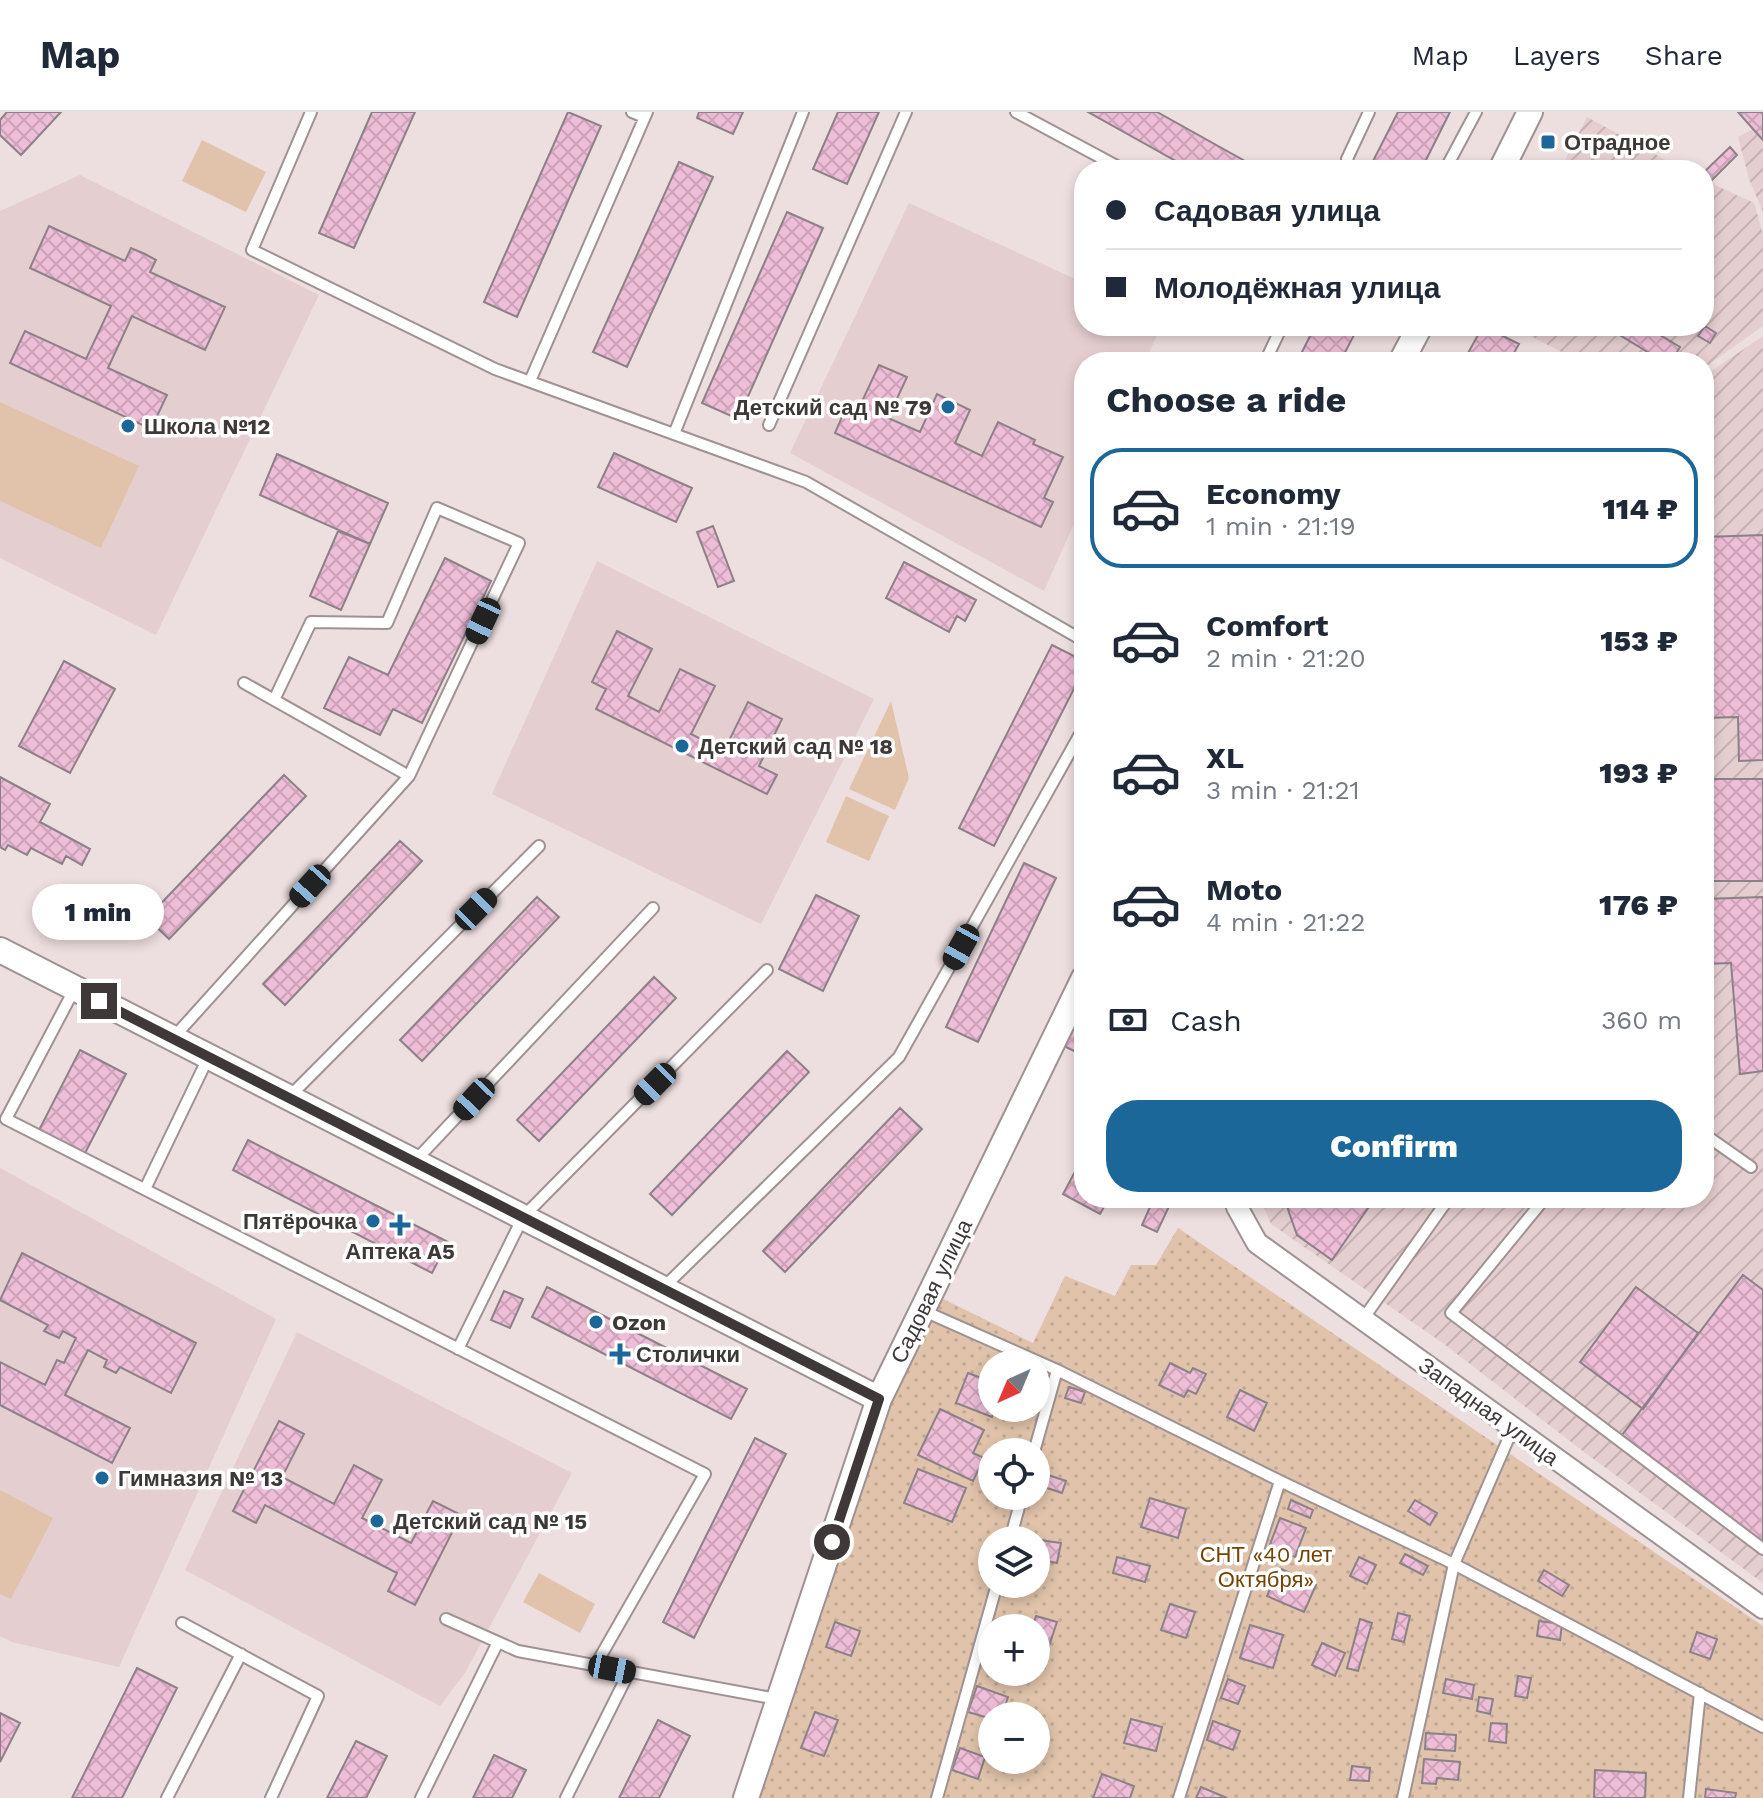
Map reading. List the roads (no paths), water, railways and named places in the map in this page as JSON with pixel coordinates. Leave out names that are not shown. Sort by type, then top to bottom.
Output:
[{"type":"street","points":[[1506,160],[1529,113]]},
{"type":"street","points":[[0,950],[879,1399]]},
{"type":"street","name":"Садовая улица","points":[[746,1798],[879,1399],[1074,998]]},
{"type":"street","name":"Западная улица","points":[[1238,1208],[1257,1243],[1763,1608]]},
{"type":"lane","points":[[311,112],[252,250],[495,369],[806,482],[1074,635]]},
{"type":"lane","points":[[530,381],[646,115],[632,112]]},
{"type":"lane","points":[[674,434],[803,112]]},
{"type":"lane","points":[[769,425],[906,112]]},
{"type":"lane","points":[[1016,112],[1105,160]]},
{"type":"lane","points":[[1347,160],[1369,112]]},
{"type":"lane","points":[[1450,160],[1476,112]]},
{"type":"lane","points":[[173,1038],[409,776],[519,543],[437,508],[387,623],[311,622],[274,700]]},
{"type":"lane","points":[[244,683],[409,776]]},
{"type":"lane","points":[[663,1289],[899,1057],[1074,745]]},
{"type":"lane","points":[[288,1097],[539,846]]},
{"type":"lane","points":[[414,1162],[653,908]]},
{"type":"lane","points":[[458,1349],[523,1217],[767,970]]},
{"type":"lane","points":[[75,988],[6,1119],[705,1474],[595,1666]]},
{"type":"lane","points":[[145,1189],[208,1057]]},
{"type":"lane","points":[[1714,1141],[1751,1167]]},
{"type":"lane","points":[[1363,1319],[1442,1208]]},
{"type":"lane","points":[[1537,1208],[1451,1313],[1763,1549]]},
{"type":"lane","points":[[922,1310],[1057,1370],[1454,1564],[1763,1727]]},
{"type":"lane","points":[[1038,1438],[1057,1370]]},
{"type":"lane","points":[[1403,1798],[1454,1564],[1513,1428]]},
{"type":"lane","points":[[1179,1798],[1280,1481]]},
{"type":"lane","points":[[937,1798],[993,1598]]},
{"type":"lane","points":[[446,1619],[518,1651],[779,1700]]},
{"type":"lane","points":[[182,1623],[318,1696],[271,1798]]},
{"type":"lane","points":[[421,1798],[498,1642]]},
{"type":"lane","points":[[167,1798],[241,1654]]},
{"type":"lane","points":[[566,1798],[629,1672]]},
{"type":"lane","points":[[1689,1798],[1700,1693]]},
{"type":"place","name":"Отрадное","points":[[1548,142]]},
{"type":"place","name":"Детский сад № 79","points":[[948,407]]},
{"type":"place","name":"Школа №12","points":[[128,426]]},
{"type":"place","name":"Детский сад № 18","points":[[682,746]]},
{"type":"place","name":"Пятёрочка","points":[[373,1221]]},
{"type":"place","name":"Аптека A5","points":[[400,1225]]},
{"type":"place","name":"Ozon","points":[[596,1322]]},
{"type":"place","name":"Столички","points":[[620,1354]]},
{"type":"place","name":"Гимназия № 13","points":[[102,1478]]},
{"type":"place","name":"Детский сад № 15","points":[[377,1521]]},
{"type":"park label","name":"СНТ «40 лет Октября»","points":[[1266,1566]]}]
